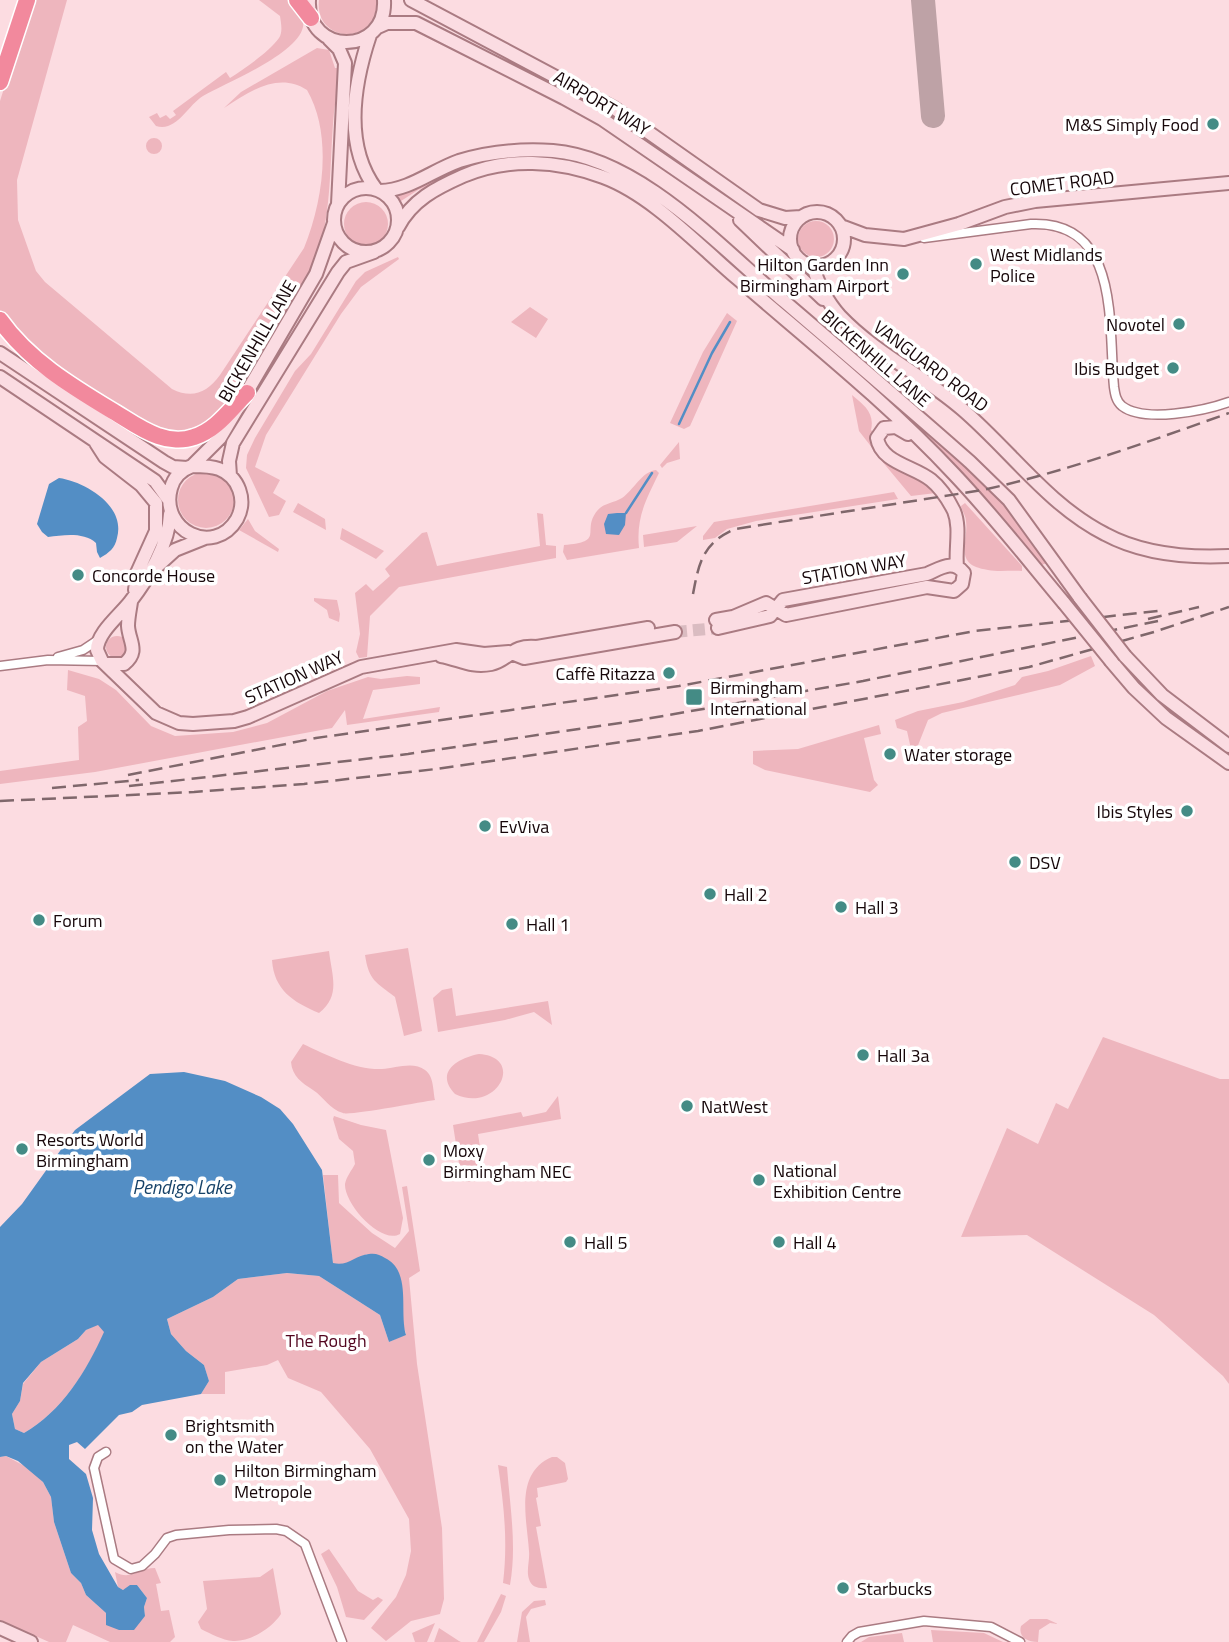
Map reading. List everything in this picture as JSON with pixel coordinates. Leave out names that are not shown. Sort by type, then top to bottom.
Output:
[{"type":"highway","points":[[0,57],[27,0]]},
{"type":"highway","points":[[0,82],[27,0]]},
{"type":"highway","points":[[297,0],[311,18]]},
{"type":"highway","points":[[0,320],[49,370],[157,436],[178,439],[201,434],[218,423],[247,393]]},
{"type":"street","points":[[309,0],[311,18],[318,31],[339,49],[345,63],[338,205],[334,223],[336,233],[348,247],[365,253],[374,252],[390,243],[398,227],[399,218],[393,202],[378,190],[362,169],[356,146],[355,123],[361,64],[384,9],[384,0]]},
{"type":"street","name":"AIRPORT WAY","points":[[411,0],[614,108],[759,210],[785,218],[801,217]]},
{"type":"street","name":"AIRPORT WAY","points":[[329,39],[345,43],[358,41],[387,23],[416,23],[602,119],[793,250]]},
{"type":"street","name":"BICKENHILL LANE","points":[[378,190],[397,190],[459,161],[524,151],[555,151],[587,157],[636,180],[689,219],[970,462],[1009,500],[1125,656],[1162,695],[1229,746]]},
{"type":"street","name":"BICKENHILL LANE","points":[[398,227],[406,212],[435,189],[494,165],[540,163],[581,170],[605,177],[632,192],[657,210],[869,392],[929,448],[1037,569],[1134,688],[1170,721],[1229,763]]},
{"type":"street","name":"COMET ROAD","points":[[904,239],[959,224],[1005,207],[1035,201],[1229,183]]},
{"type":"street","points":[[338,205],[343,197],[358,189],[378,190]]},
{"type":"street","points":[[724,202],[754,235],[838,314]]},
{"type":"street","points":[[821,212],[831,215],[841,226],[843,246],[837,257],[827,264],[813,265],[803,262],[793,250],[790,239],[793,228],[801,217],[821,212]]},
{"type":"street","name":"BICKENHILL LANE","points":[[190,467],[220,438],[247,393],[316,274],[334,223]]},
{"type":"street","points":[[841,226],[864,235],[904,239],[1049,223],[1062,228],[1083,241],[1099,260],[1105,280],[1117,400],[1133,412],[1151,414],[1195,411],[1229,402]]},
{"type":"street","name":"BICKENHILL LANE","points":[[230,476],[229,461],[233,443],[338,272],[346,262],[374,252]]},
{"type":"street","name":"VANGUARD ROAD","points":[[813,265],[817,281],[838,314],[867,341],[962,408],[1069,512],[1108,536],[1152,552],[1229,556]]},
{"type":"street","points":[[0,353],[173,467],[210,467],[230,476],[241,494],[240,512],[232,527],[215,537],[205,538],[175,550],[147,575]]},
{"type":"street","points":[[0,377],[155,481],[168,499]]},
{"type":"street","points":[[929,448],[896,427],[884,428],[877,438],[878,446],[885,454],[932,481],[946,496],[955,515],[957,566]]},
{"type":"street","points":[[94,439],[105,457],[141,485],[156,503],[156,531],[137,573],[128,626],[134,647],[128,661],[129,677],[135,694]]},
{"type":"street","points":[[0,666],[48,660],[83,650],[102,635],[133,598],[147,575],[170,523],[168,499],[172,483],[181,471],[190,467]]},
{"type":"street","points":[[170,514],[175,522],[189,533],[205,538]]},
{"type":"street","points":[[957,566],[964,573],[960,588],[950,592],[940,588],[937,575],[942,568],[957,566]]},
{"type":"street","name":"STATION WAY","points":[[717,624],[770,616],[783,600],[927,574],[942,568]]},
{"type":"street","name":"STATION WAY","points":[[775,608],[786,615],[928,587],[940,588]]},
{"type":"street","name":"STATION WAY","points":[[105,663],[156,713],[179,723],[222,722],[263,712],[361,667],[456,650],[484,654],[509,652],[525,646],[537,647],[614,632],[674,628]]},
{"type":"street","points":[[102,635],[119,629],[130,636]]},
{"type":"street","points":[[102,635],[97,650],[105,663]]},
{"type":"street","points":[[48,660],[119,666],[128,661]]},
{"type":"street","points":[[106,1452],[98,1457],[94,1468],[114,1559],[131,1569],[142,1566],[155,1555],[167,1538],[176,1535],[241,1530],[286,1531],[305,1544],[342,1642]]},
{"type":"street","points":[[848,1642],[859,1632],[924,1621],[991,1627],[1020,1642]]},
{"type":"street","points":[[0,1628],[31,1642]]},
{"type":"green space","points":[[32,0],[67,0],[17,180],[18,220],[36,271],[45,282],[172,389],[186,394],[204,390],[220,375],[304,248],[320,189],[320,127],[307,90],[296,85],[275,83],[254,90],[224,108],[241,92],[317,48],[329,50],[335,68],[339,68],[327,210],[313,268],[227,409],[193,432],[168,436],[82,388],[8,326],[0,312],[0,101]]},
{"type":"green space","points":[[259,0],[289,0],[303,19],[303,27],[298,37],[275,58],[197,100],[176,122],[163,127],[156,126],[149,117],[157,113],[160,118],[166,115],[170,119],[176,115],[173,111],[226,72],[230,78],[242,70],[263,55],[279,38],[280,16]]},
{"type":"green space","points":[[319,0],[377,0],[374,16],[367,26],[346,34],[335,32],[326,25],[320,14]]},
{"type":"green space","points":[[151,138],[157,138],[162,146],[160,152],[151,154],[146,149],[146,143]]},
{"type":"green space","points":[[511,156],[556,159],[590,167],[607,173],[661,204],[978,478],[1014,516],[1048,563],[1041,565],[992,509],[862,380],[610,176],[496,161],[467,168],[418,190],[401,201],[398,196],[465,165]]},
{"type":"green space","points":[[366,202],[382,208],[388,224],[382,240],[366,246],[350,240],[344,224],[350,208]]},
{"type":"green space","points":[[816,221],[829,226],[834,239],[829,252],[816,257],[803,252],[798,239],[803,226]]},
{"type":"green space","points":[[398,257],[399,259],[361,287],[341,314],[266,435],[255,467],[280,480],[273,493],[286,501],[279,515],[269,517],[246,468],[247,455],[255,438],[295,371],[311,354],[356,281],[365,272]]},
{"type":"green space","points":[[530,307],[548,319],[536,338],[511,322]]},
{"type":"green space","points":[[727,313],[737,321],[690,426],[684,429],[670,423],[703,352]]},
{"type":"green space","points":[[852,395],[870,414],[871,430],[875,434],[872,440],[873,449],[859,431]]},
{"type":"green space","points":[[679,442],[680,459],[667,463],[662,468],[660,465]]},
{"type":"green space","points":[[881,460],[926,482],[936,493],[911,496]]},
{"type":"green space","points":[[656,470],[659,473],[646,500],[639,527],[639,548],[567,560],[563,552],[564,545],[589,538],[593,518],[599,508],[622,498],[646,474]]},
{"type":"green space","points":[[206,472],[217,474],[226,480],[232,489],[232,511],[226,520],[217,526],[206,528],[195,526],[186,520],[180,511],[178,500],[180,489],[186,480],[195,474]]},
{"type":"green space","points":[[894,492],[898,499],[756,521],[727,529],[715,538],[703,540],[714,522]]},
{"type":"green space","points":[[298,503],[325,519],[326,530],[293,512]]},
{"type":"green space","points":[[965,503],[1022,566],[1022,571],[988,570],[970,563],[965,552],[966,521],[961,506]]},
{"type":"green space","points":[[537,513],[543,514],[546,545],[556,546],[556,558],[399,587],[370,616],[367,657],[359,658],[356,652],[360,634],[355,593],[366,584],[373,591],[390,576],[385,569],[422,533],[427,532],[437,566],[540,546]]},
{"type":"green space","points":[[248,519],[255,531],[279,549],[278,552],[239,530]]},
{"type":"green space","points":[[697,526],[677,542],[644,547],[643,535]]},
{"type":"green space","points":[[342,528],[384,551],[376,559],[340,539]]},
{"type":"green space","points":[[314,598],[337,600],[339,622],[329,618],[327,610],[314,601]]},
{"type":"green space","points":[[117,636],[127,643],[128,647],[121,657],[117,658],[107,651],[106,647],[113,637]]},
{"type":"green space","points":[[1091,656],[1095,666],[1060,685],[942,713],[928,720],[913,758],[907,731],[897,728],[895,720],[918,711],[963,702],[1015,685],[1022,677]]},
{"type":"green space","points":[[68,670],[99,679],[116,690],[151,726],[175,736],[233,732],[267,723],[327,691],[368,677],[420,677],[420,684],[373,690],[363,719],[440,707],[439,712],[347,725],[345,710],[332,728],[95,772],[0,784],[0,771],[79,760],[78,727],[87,721],[85,696],[67,690]]},
{"type":"green space","points":[[879,725],[881,734],[864,738],[874,780],[878,785],[870,792],[765,770],[753,764],[753,751],[798,749]]},
{"type":"green space","points":[[408,948],[422,1031],[404,1036],[395,997],[371,976],[365,955]]},
{"type":"green space","points":[[329,951],[333,992],[319,1013],[286,994],[277,979],[272,960]]},
{"type":"green space","points":[[452,988],[456,1016],[548,1001],[552,1025],[534,1012],[438,1032],[433,998],[442,990]]},
{"type":"green space","points":[[1103,1037],[1220,1079],[1229,1079],[1229,1384],[1154,1315],[1027,1235],[961,1237],[1007,1128],[1038,1144],[1056,1103],[1068,1109]]},
{"type":"green space","points":[[303,1044],[341,1061],[372,1069],[410,1065],[421,1067],[430,1076],[435,1100],[358,1113],[338,1111],[301,1082],[293,1071],[291,1062]]},
{"type":"green space","points":[[479,1054],[493,1057],[501,1064],[503,1073],[500,1083],[483,1097],[470,1098],[455,1094],[447,1079],[451,1067],[463,1059]]},
{"type":"green space","points":[[558,1096],[561,1119],[478,1134],[485,1180],[466,1182],[461,1176],[453,1125],[521,1112],[523,1117],[546,1112]]},
{"type":"green space","points":[[334,1116],[386,1130],[403,1218],[400,1234],[383,1234],[365,1221],[350,1202],[345,1184],[355,1164],[353,1151],[339,1139]]},
{"type":"green space","name":"The Rough","points":[[323,1175],[338,1175],[339,1203],[372,1233],[395,1248],[409,1231],[402,1187],[407,1186],[420,1271],[409,1278],[417,1364],[442,1528],[444,1599],[440,1614],[411,1621],[386,1641],[371,1628],[396,1597],[406,1575],[411,1551],[409,1519],[370,1449],[321,1392],[288,1378],[278,1360],[267,1365],[225,1372],[225,1394],[201,1394],[209,1381],[204,1365],[186,1351],[171,1334],[167,1319],[213,1297],[238,1279],[287,1273],[319,1276],[380,1315],[389,1342],[406,1334],[402,1322],[403,1303],[367,1254],[343,1266],[333,1264]]},
{"type":"green space","points":[[98,1324],[105,1332],[72,1389],[38,1424],[24,1433],[15,1429],[12,1414],[20,1401],[23,1384],[41,1362]]},
{"type":"green space","points":[[6,1456],[30,1469],[43,1482],[51,1497],[54,1522],[71,1573],[81,1583],[86,1595],[106,1613],[106,1625],[145,1616],[147,1598],[137,1585],[123,1590],[118,1587],[115,1572],[130,1575],[155,1568],[161,1583],[156,1584],[161,1611],[169,1610],[175,1637],[170,1642],[110,1642],[73,1625],[66,1642],[49,1642],[0,1620],[0,1457]]},
{"type":"green space","points":[[552,1457],[565,1463],[568,1479],[566,1482],[537,1488],[541,1526],[536,1527],[547,1588],[541,1588],[532,1584],[528,1576],[525,1511],[527,1485],[540,1464]]},
{"type":"green space","points":[[498,1465],[507,1467],[513,1541],[510,1585],[503,1583],[505,1524]]},
{"type":"green space","points":[[329,1549],[358,1591],[373,1600],[378,1597],[383,1600],[364,1620],[346,1617],[337,1587],[321,1554]]},
{"type":"green space","points":[[273,1568],[281,1614],[272,1624],[253,1637],[240,1641],[225,1639],[201,1629],[198,1622],[207,1609],[203,1581],[260,1577]]},
{"type":"green space","points":[[501,1594],[506,1596],[501,1612],[484,1642],[477,1642]]},
{"type":"green space","points":[[545,1600],[546,1605],[531,1609],[526,1617],[530,1642],[517,1642],[522,1612],[534,1601]]},
{"type":"green space","points":[[1030,1619],[1047,1619],[1058,1624],[1050,1623],[1039,1630],[1038,1642],[1034,1642],[1024,1638],[1021,1633],[1021,1626]]},
{"type":"green space","points":[[435,1623],[427,1642],[415,1642],[412,1633]]},
{"type":"green space","points":[[439,1628],[459,1641],[461,1642],[434,1642]]},
{"type":"green space","points":[[931,1630],[984,1633],[1003,1642],[933,1642]]},
{"type":"green space","points":[[902,1633],[904,1642],[861,1642],[869,1637]]},
{"type":"water","points":[[59,478],[92,490],[110,506],[116,516],[116,542],[111,550],[100,558],[96,543],[86,537],[48,537],[37,524],[49,484]]},
{"type":"water","points":[[626,513],[625,525],[619,535],[606,534],[604,524],[608,514]]},
{"type":"water","name":"Pendigo Lake","points":[[184,1072],[225,1081],[280,1109],[293,1124],[322,1170],[333,1263],[343,1263],[374,1254],[393,1264],[402,1282],[406,1335],[389,1342],[380,1315],[319,1276],[287,1273],[238,1279],[213,1297],[167,1319],[171,1334],[186,1351],[204,1365],[209,1381],[201,1394],[142,1405],[132,1412],[119,1415],[85,1449],[77,1442],[69,1445],[69,1459],[86,1474],[93,1498],[92,1530],[99,1554],[118,1587],[123,1590],[130,1585],[137,1585],[147,1598],[145,1616],[134,1630],[119,1630],[106,1625],[106,1613],[86,1595],[81,1583],[71,1573],[54,1522],[51,1497],[43,1482],[18,1461],[6,1456],[0,1457],[0,1227],[22,1204],[75,1130],[150,1074]],"holes":[[[98,1325],[104,1332],[81,1376],[50,1414],[24,1433],[15,1429],[12,1414],[20,1401],[23,1383],[41,1362],[78,1339],[86,1330]]]},
{"type":"waterway","points":[[679,424],[712,353],[730,322]]},
{"type":"waterway","points":[[626,513],[652,473]]},
{"type":"taxiway","points":[[923,0],[933,116]]},
{"type":"tunnel","points":[[675,632],[718,628]]},
{"type":"railway","points":[[693,594],[700,563],[709,547],[724,534],[735,529],[983,490],[1076,465],[1229,413]]},
{"type":"railway","points":[[1148,619],[1199,607]]},
{"type":"railway","points":[[0,801],[304,784],[436,769],[698,731],[1029,667],[1154,632],[1229,607]]},
{"type":"railway","points":[[128,775],[316,738],[679,686],[975,631],[1158,611]]},
{"type":"railway","points":[[129,786],[408,754],[640,720],[863,681],[1158,621]]},
{"type":"railway","points":[[52,788],[139,780]]},
{"type":"place","name":"M&S Simply Food","points":[[1213,124]]},
{"type":"place","name":"West Midlands Police","points":[[976,264]]},
{"type":"place","name":"Hilton Garden Inn Birmingham Airport","points":[[903,274]]},
{"type":"place","name":"Novotel","points":[[1179,324]]},
{"type":"place","name":"Ibis Budget","points":[[1173,368]]},
{"type":"place","name":"Concorde House","points":[[78,575]]},
{"type":"place","name":"Caffè Ritazza","points":[[669,673]]},
{"type":"place","name":"Birmingham International","points":[[694,697]]},
{"type":"place","name":"Water storage","points":[[890,754]]},
{"type":"place","name":"Ibis Styles","points":[[1187,811]]},
{"type":"place","name":"EvViva","points":[[485,826]]},
{"type":"place","name":"DSV","points":[[1015,862]]},
{"type":"place","name":"Hall 2","points":[[710,894]]},
{"type":"place","name":"Hall 3","points":[[841,907]]},
{"type":"place","name":"Forum","points":[[39,920]]},
{"type":"place","name":"Hall 1","points":[[512,924]]},
{"type":"place","name":"Hall 3a","points":[[863,1055]]},
{"type":"place","name":"NatWest","points":[[687,1106]]},
{"type":"place","name":"Resorts World Birmingham","points":[[22,1149]]},
{"type":"place","name":"Moxy Birmingham NEC","points":[[429,1160]]},
{"type":"place","name":"National Exhibition Centre","points":[[759,1180]]},
{"type":"place","name":"Hall 5","points":[[570,1242]]},
{"type":"place","name":"Hall 4","points":[[779,1242]]},
{"type":"place","name":"Brightsmith on the Water","points":[[171,1435]]},
{"type":"place","name":"Hilton Birmingham Metropole","points":[[220,1480]]},
{"type":"place","name":"Starbucks","points":[[843,1588]]}]
